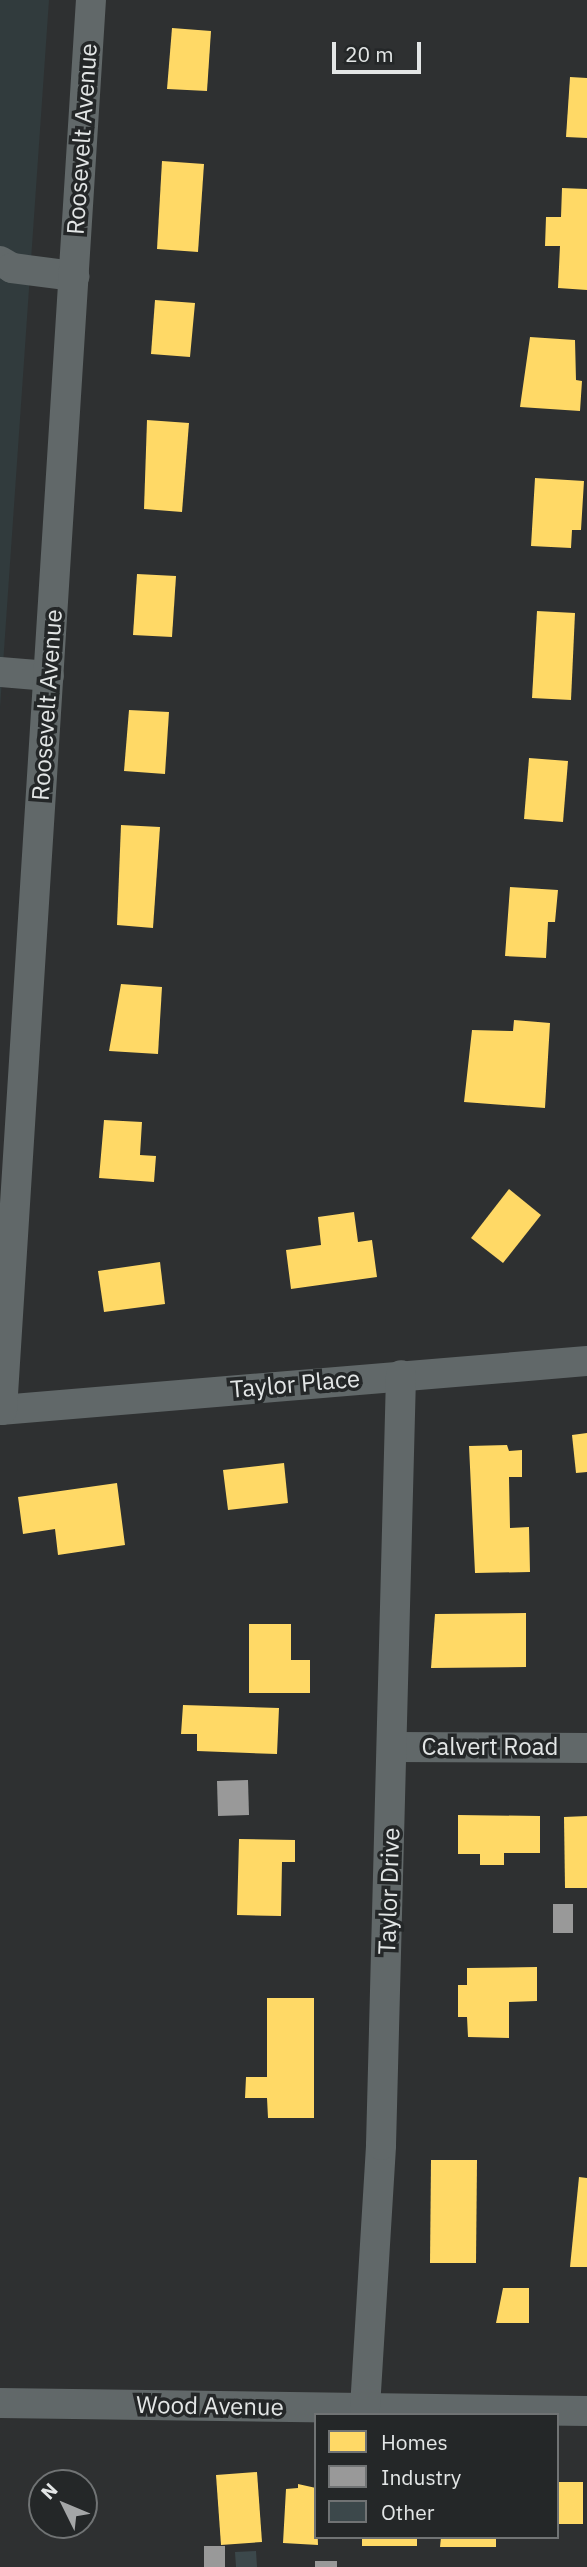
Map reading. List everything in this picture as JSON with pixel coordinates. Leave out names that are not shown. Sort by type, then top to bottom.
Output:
[{"type":"street","name":"Roosevelt Avenue","points":[[1,1410],[91,0]]},
{"type":"street","points":[[0,261],[12,268],[74,276]]},
{"type":"street","points":[[0,672],[49,676]]},
{"type":"street","name":"Taylor Place","points":[[1,1410],[587,1361]]},
{"type":"street","name":"Taylor Drive","points":[[365,2408],[382,2145],[394,1748],[401,1375]]},
{"type":"street","name":"Calvert Road","points":[[394,1748],[587,1748]]},
{"type":"street","name":"Wood Avenue","points":[[0,2403],[587,2411]]},
{"type":"shaded area","points":[[0,0],[49,0],[0,708]]},
{"type":"building: Homes","points":[[172,28],[211,31],[207,91],[167,89]]},
{"type":"building: Homes","points":[[570,77],[587,78],[587,138],[566,137]]},
{"type":"building: Homes","points":[[162,161],[204,164],[198,252],[157,249]]},
{"type":"building: Homes","points":[[562,188],[587,189],[587,290],[558,288],[560,246],[545,246],[546,217],[561,217]]},
{"type":"building: Homes","points":[[155,300],[195,303],[190,357],[151,354]]},
{"type":"building: Homes","points":[[530,337],[575,340],[576,380],[582,381],[580,411],[520,407]]},
{"type":"building: Homes","points":[[147,420],[189,423],[182,512],[144,509]]},
{"type":"building: Homes","points":[[535,478],[584,481],[581,530],[572,530],[571,548],[531,546]]},
{"type":"building: Homes","points":[[137,574],[176,576],[172,637],[133,635]]},
{"type":"building: Homes","points":[[537,611],[575,613],[571,700],[532,698]]},
{"type":"building: Homes","points":[[129,710],[169,712],[165,774],[124,771]]},
{"type":"building: Homes","points":[[529,758],[568,761],[563,822],[524,819]]},
{"type":"building: Homes","points":[[121,825],[160,827],[153,928],[117,925]]},
{"type":"building: Homes","points":[[510,887],[558,890],[555,922],[548,922],[546,958],[505,956]]},
{"type":"building: Homes","points":[[121,984],[162,987],[158,1054],[109,1051]]},
{"type":"building: Homes","points":[[514,1020],[550,1023],[545,1108],[464,1102],[472,1030],[513,1031]]},
{"type":"building: Homes","points":[[104,1120],[142,1122],[140,1155],[156,1156],[154,1182],[99,1178]]},
{"type":"building: Homes","points":[[509,1189],[541,1215],[503,1263],[471,1238]]},
{"type":"building: Homes","points":[[354,1212],[358,1242],[372,1240],[377,1277],[291,1289],[286,1250],[321,1245],[318,1217]]},
{"type":"building: Homes","points":[[160,1262],[165,1304],[104,1312],[98,1271]]},
{"type":"building: Homes","points":[[587,1433],[587,1472],[576,1473],[572,1435]]},
{"type":"building: Homes","points":[[507,1445],[509,1451],[522,1450],[522,1477],[509,1477],[510,1528],[529,1527],[530,1572],[475,1573],[469,1446]]},
{"type":"building: Homes","points":[[284,1463],[288,1503],[228,1510],[223,1470]]},
{"type":"building: Homes","points":[[117,1483],[125,1545],[58,1555],[55,1529],[23,1534],[18,1497]]},
{"type":"building: Homes","points":[[526,1613],[526,1667],[431,1668],[435,1614]]},
{"type":"building: Homes","points":[[249,1624],[291,1624],[291,1660],[310,1660],[310,1693],[249,1693]]},
{"type":"building: Homes","points":[[183,1705],[279,1708],[277,1754],[197,1751],[197,1734],[181,1734]]},
{"type":"building: Homes","points":[[458,1815],[540,1816],[540,1853],[504,1853],[504,1865],[480,1865],[480,1854],[458,1854]]},
{"type":"building: Homes","points":[[587,1816],[587,1888],[565,1888],[564,1817]]},
{"type":"building: Homes","points":[[239,1839],[295,1840],[295,1862],[282,1862],[281,1916],[237,1915]]},
{"type":"building: Homes","points":[[537,1967],[537,2001],[509,2002],[509,2038],[468,2037],[467,2017],[458,2017],[458,1985],[467,1985],[467,1968]]},
{"type":"building: Homes","points":[[267,1998],[314,1998],[314,2118],[268,2118],[267,2098],[245,2098],[246,2077],[267,2077]]},
{"type":"building: Homes","points":[[431,2160],[477,2160],[476,2263],[430,2263]]},
{"type":"building: Homes","points":[[579,2177],[587,2178],[587,2267],[570,2267]]},
{"type":"building: Homes","points":[[503,2288],[529,2288],[529,2323],[496,2323]]},
{"type":"building: Homes","points":[[257,2472],[262,2542],[221,2545],[216,2475]]},
{"type":"building: Homes","points":[[559,2482],[583,2482],[583,2524],[559,2524]]},
{"type":"building: Homes","points":[[298,2484],[314,2488],[314,2539],[318,2539],[318,2545],[283,2543],[286,2489],[298,2488]]},
{"type":"building: Homes","points":[[362,2539],[417,2539],[417,2546],[362,2546]]},
{"type":"building: Homes","points":[[441,2539],[496,2539],[496,2547],[440,2547]]},
{"type":"building: Industry","points":[[248,1780],[249,1815],[218,1816],[217,1781]]},
{"type":"building: Industry","points":[[553,1904],[573,1904],[573,1933],[553,1933]]},
{"type":"building: Industry","points":[[204,2546],[225,2546],[225,2567],[204,2567]]},
{"type":"building: Industry","points":[[315,2561],[337,2561],[337,2567],[315,2567]]},
{"type":"building: Other","points":[[256,2551],[257,2567],[236,2567],[235,2552]]}]
